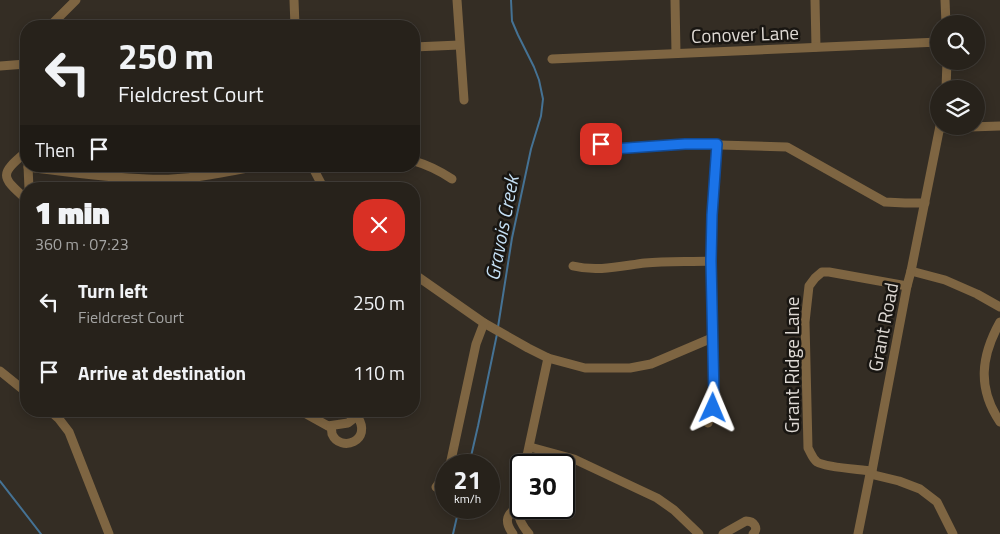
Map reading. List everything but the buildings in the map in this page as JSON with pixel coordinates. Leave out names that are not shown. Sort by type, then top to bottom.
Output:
[{"type":"street","points":[[56,20],[76,0]]},
{"type":"street","points":[[294,0],[295,20]]},
{"type":"street","points":[[457,0],[464,100]]},
{"type":"street","points":[[675,0],[676,53]]},
{"type":"street","points":[[815,0],[816,47]]},
{"type":"street","points":[[945,0],[946,15]]},
{"type":"street","name":"Conover Lane","points":[[552,59],[930,42]]},
{"type":"street","points":[[420,47],[460,45]]},
{"type":"street","points":[[0,66],[20,64]]},
{"type":"street","points":[[985,126],[1000,126]]},
{"type":"street","name":"Grant Road","points":[[858,534],[938,135]]},
{"type":"street","points":[[613,149],[685,144],[788,147],[885,202],[925,203]]},
{"type":"street","points":[[708,423],[714,398],[711,261],[717,144]]},
{"type":"street","points":[[20,157],[7,170],[5,177],[8,184],[20,193]]},
{"type":"street","points":[[420,162],[442,172],[452,179]]},
{"type":"street","points":[[66,172],[149,180],[204,176],[226,172]]},
{"type":"street","points":[[573,266],[598,269],[648,263],[711,261]]},
{"type":"street","points":[[911,271],[945,280],[978,294],[1000,307]]},
{"type":"street","name":"Grant Ridge Lane","points":[[907,286],[829,272],[822,272],[809,286],[806,322],[808,448],[818,463],[871,472],[920,489],[937,502],[953,534]]},
{"type":"street","points":[[420,279],[504,335],[548,358],[585,368],[630,368],[651,364],[712,338]]},
{"type":"street","points":[[1000,322],[987,349],[984,365],[989,399],[1000,422]]},
{"type":"street","points":[[452,454],[476,344],[487,325]]},
{"type":"street","points":[[528,454],[548,358]]},
{"type":"street","points":[[0,370],[20,387]]},
{"type":"street","points":[[57,417],[69,432],[109,534]]},
{"type":"street","points":[[312,417],[328,426],[348,423],[355,417]]},
{"type":"street","points":[[331,426],[332,433],[337,440],[351,443],[362,432],[363,426],[359,417]]},
{"type":"street","points":[[530,447],[574,460],[657,498],[674,510],[698,534]]},
{"type":"street","points":[[510,512],[507,522],[513,534]]},
{"type":"street","points":[[519,519],[529,534]]},
{"type":"street","points":[[724,534],[746,521],[750,521],[756,527],[753,534]]},
{"type":"waterway","name":"Gravois Creek","points":[[498,327],[512,238],[531,149],[541,116],[543,99],[534,67],[512,21],[511,0]]},
{"type":"waterway","name":"Gravois Creek","points":[[472,454],[497,334]]},
{"type":"waterway","points":[[0,481],[41,534]]},
{"type":"waterway","name":"Gravois Creek","points":[[453,534],[456,519]]},
{"type":"route","points":[[601,144],[610,146],[613,149],[685,144],[717,144],[711,261],[713,408]]}]
